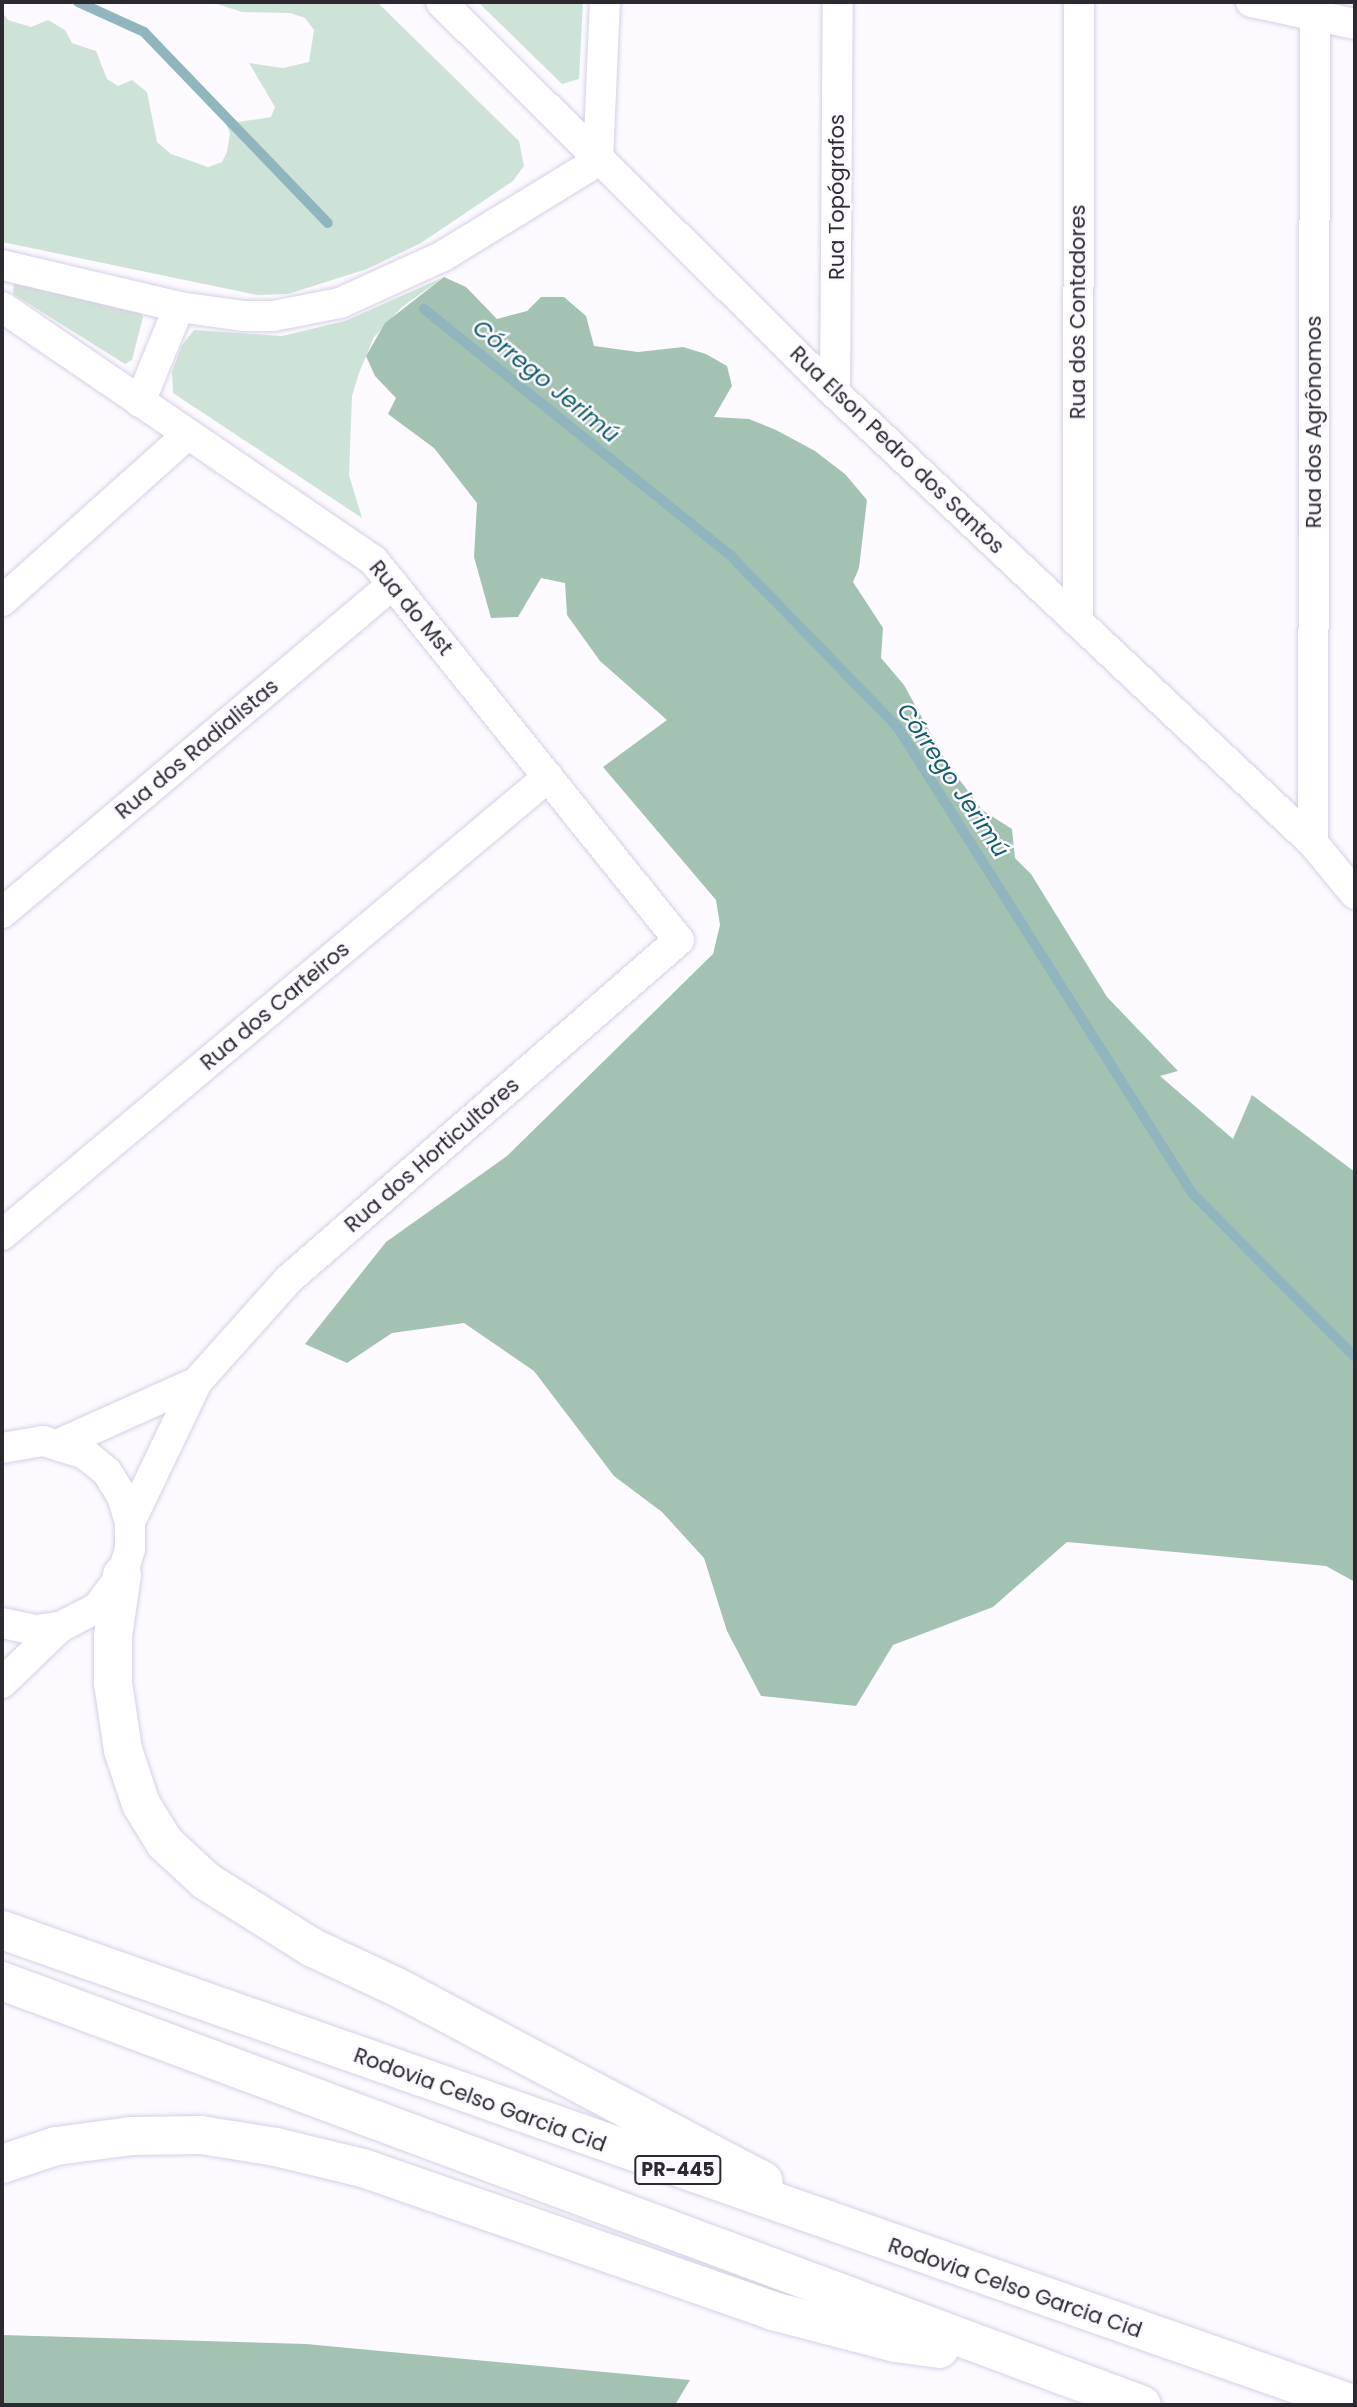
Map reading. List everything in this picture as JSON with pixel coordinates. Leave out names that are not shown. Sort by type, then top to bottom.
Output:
[{"type":"highway","points":[[122,1575],[113,1636],[113,1683],[123,1750],[141,1804],[165,1843],[206,1881],[313,1948],[657,2121],[861,2234]]},
{"type":"highway","name":"Rodovia Celso Garcia Cid","points":[[2,1930],[861,2234],[1355,2405]]},
{"type":"highway","name":"PR-445","points":[[2,1980],[1015,2360],[1142,2405]]},
{"type":"highway","points":[[2,2164],[56,2146],[132,2136],[201,2136],[276,2147],[363,2168],[773,2311],[895,2343],[1015,2360]]},
{"type":"street","name":"Rua Elson Pedro dos Santos","points":[[441,2],[835,393],[1313,843],[1355,894]]},
{"type":"street","points":[[2,265],[179,307],[273,316],[340,303],[443,256],[598,160],[604,2]]},
{"type":"street","name":"Rua Topógrafos","points":[[835,393],[838,2]]},
{"type":"street","name":"Rua dos Contadores","points":[[1078,622],[1079,2]]},
{"type":"street","points":[[1251,2],[1315,10],[1355,24]]},
{"type":"street","name":"Rua dos Agrônomos","points":[[1313,843],[1315,10]]},
{"type":"street","name":"Rua do Mst","points":[[2,307],[374,561],[679,940]]},
{"type":"street","points":[[140,402],[179,307]]},
{"type":"street","points":[[2,601],[188,434]]},
{"type":"street","name":"Rua dos Radialistas","points":[[2,913],[393,584]]},
{"type":"street","name":"Rua dos Carteiros","points":[[2,1235],[548,777]]},
{"type":"street","name":"Rua dos Horticultores","points":[[130,1522],[197,1382],[289,1279],[679,940]]},
{"type":"street","name":"Rua dos Horticultores","points":[[60,1444],[197,1382]]},
{"type":"street","points":[[2,1448],[43,1441],[60,1444],[85,1454],[107,1472],[122,1496],[130,1522],[130,1549],[122,1575],[97,1608],[60,1627],[2,1683]]},
{"type":"street","points":[[2,1623],[35,1630],[60,1627]]},
{"type":"green space","points":[[211,2],[377,2],[519,141],[524,166],[513,181],[421,243],[367,269],[288,294],[257,295],[2,242],[2,12],[8,20],[31,27],[48,20],[65,30],[72,43],[96,51],[107,79],[118,86],[132,80],[147,92],[157,142],[171,154],[208,167],[222,162],[227,152],[230,133],[226,124],[271,117],[275,107],[249,63],[283,68],[309,62],[314,30],[305,18],[290,13],[242,12]]},
{"type":"green space","points":[[478,2],[583,2],[579,79],[562,84]]},
{"type":"green space","points":[[444,277],[402,307],[374,337],[359,373],[352,396],[349,475],[362,518],[173,393],[172,372],[182,345],[194,330],[282,336],[345,321]]},
{"type":"green space","points":[[444,277],[466,287],[497,319],[527,311],[541,297],[564,297],[586,316],[594,346],[638,352],[683,347],[706,354],[727,366],[732,386],[714,417],[749,419],[776,430],[815,451],[845,474],[867,500],[859,568],[853,582],[883,628],[881,658],[904,685],[947,763],[982,810],[1012,829],[1015,858],[1031,874],[1107,997],[1178,1071],[1160,1076],[1233,1139],[1252,1095],[1355,1172],[1355,1582],[1326,1566],[1067,1542],[993,1607],[893,1645],[856,1706],[761,1696],[727,1631],[704,1558],[662,1512],[614,1476],[534,1371],[464,1323],[392,1333],[347,1363],[305,1344],[386,1242],[507,1156],[713,954],[720,925],[716,900],[603,767],[667,720],[600,661],[567,615],[565,583],[541,578],[518,617],[491,618],[474,557],[477,503],[434,448],[388,414],[396,398],[375,376],[366,356],[385,323]]},
{"type":"green space","points":[[14,283],[140,311],[143,317],[132,360],[125,364],[13,294]]},
{"type":"green space","points":[[2,2335],[306,2344],[690,2380],[675,2405],[2,2405]]},
{"type":"waterway","name":"Córrego Jerimú","points":[[78,2],[144,32],[328,223]]},
{"type":"waterway","name":"Córrego Jerimú","points":[[424,309],[730,555],[898,728],[1192,1193],[1355,1357]]}]
